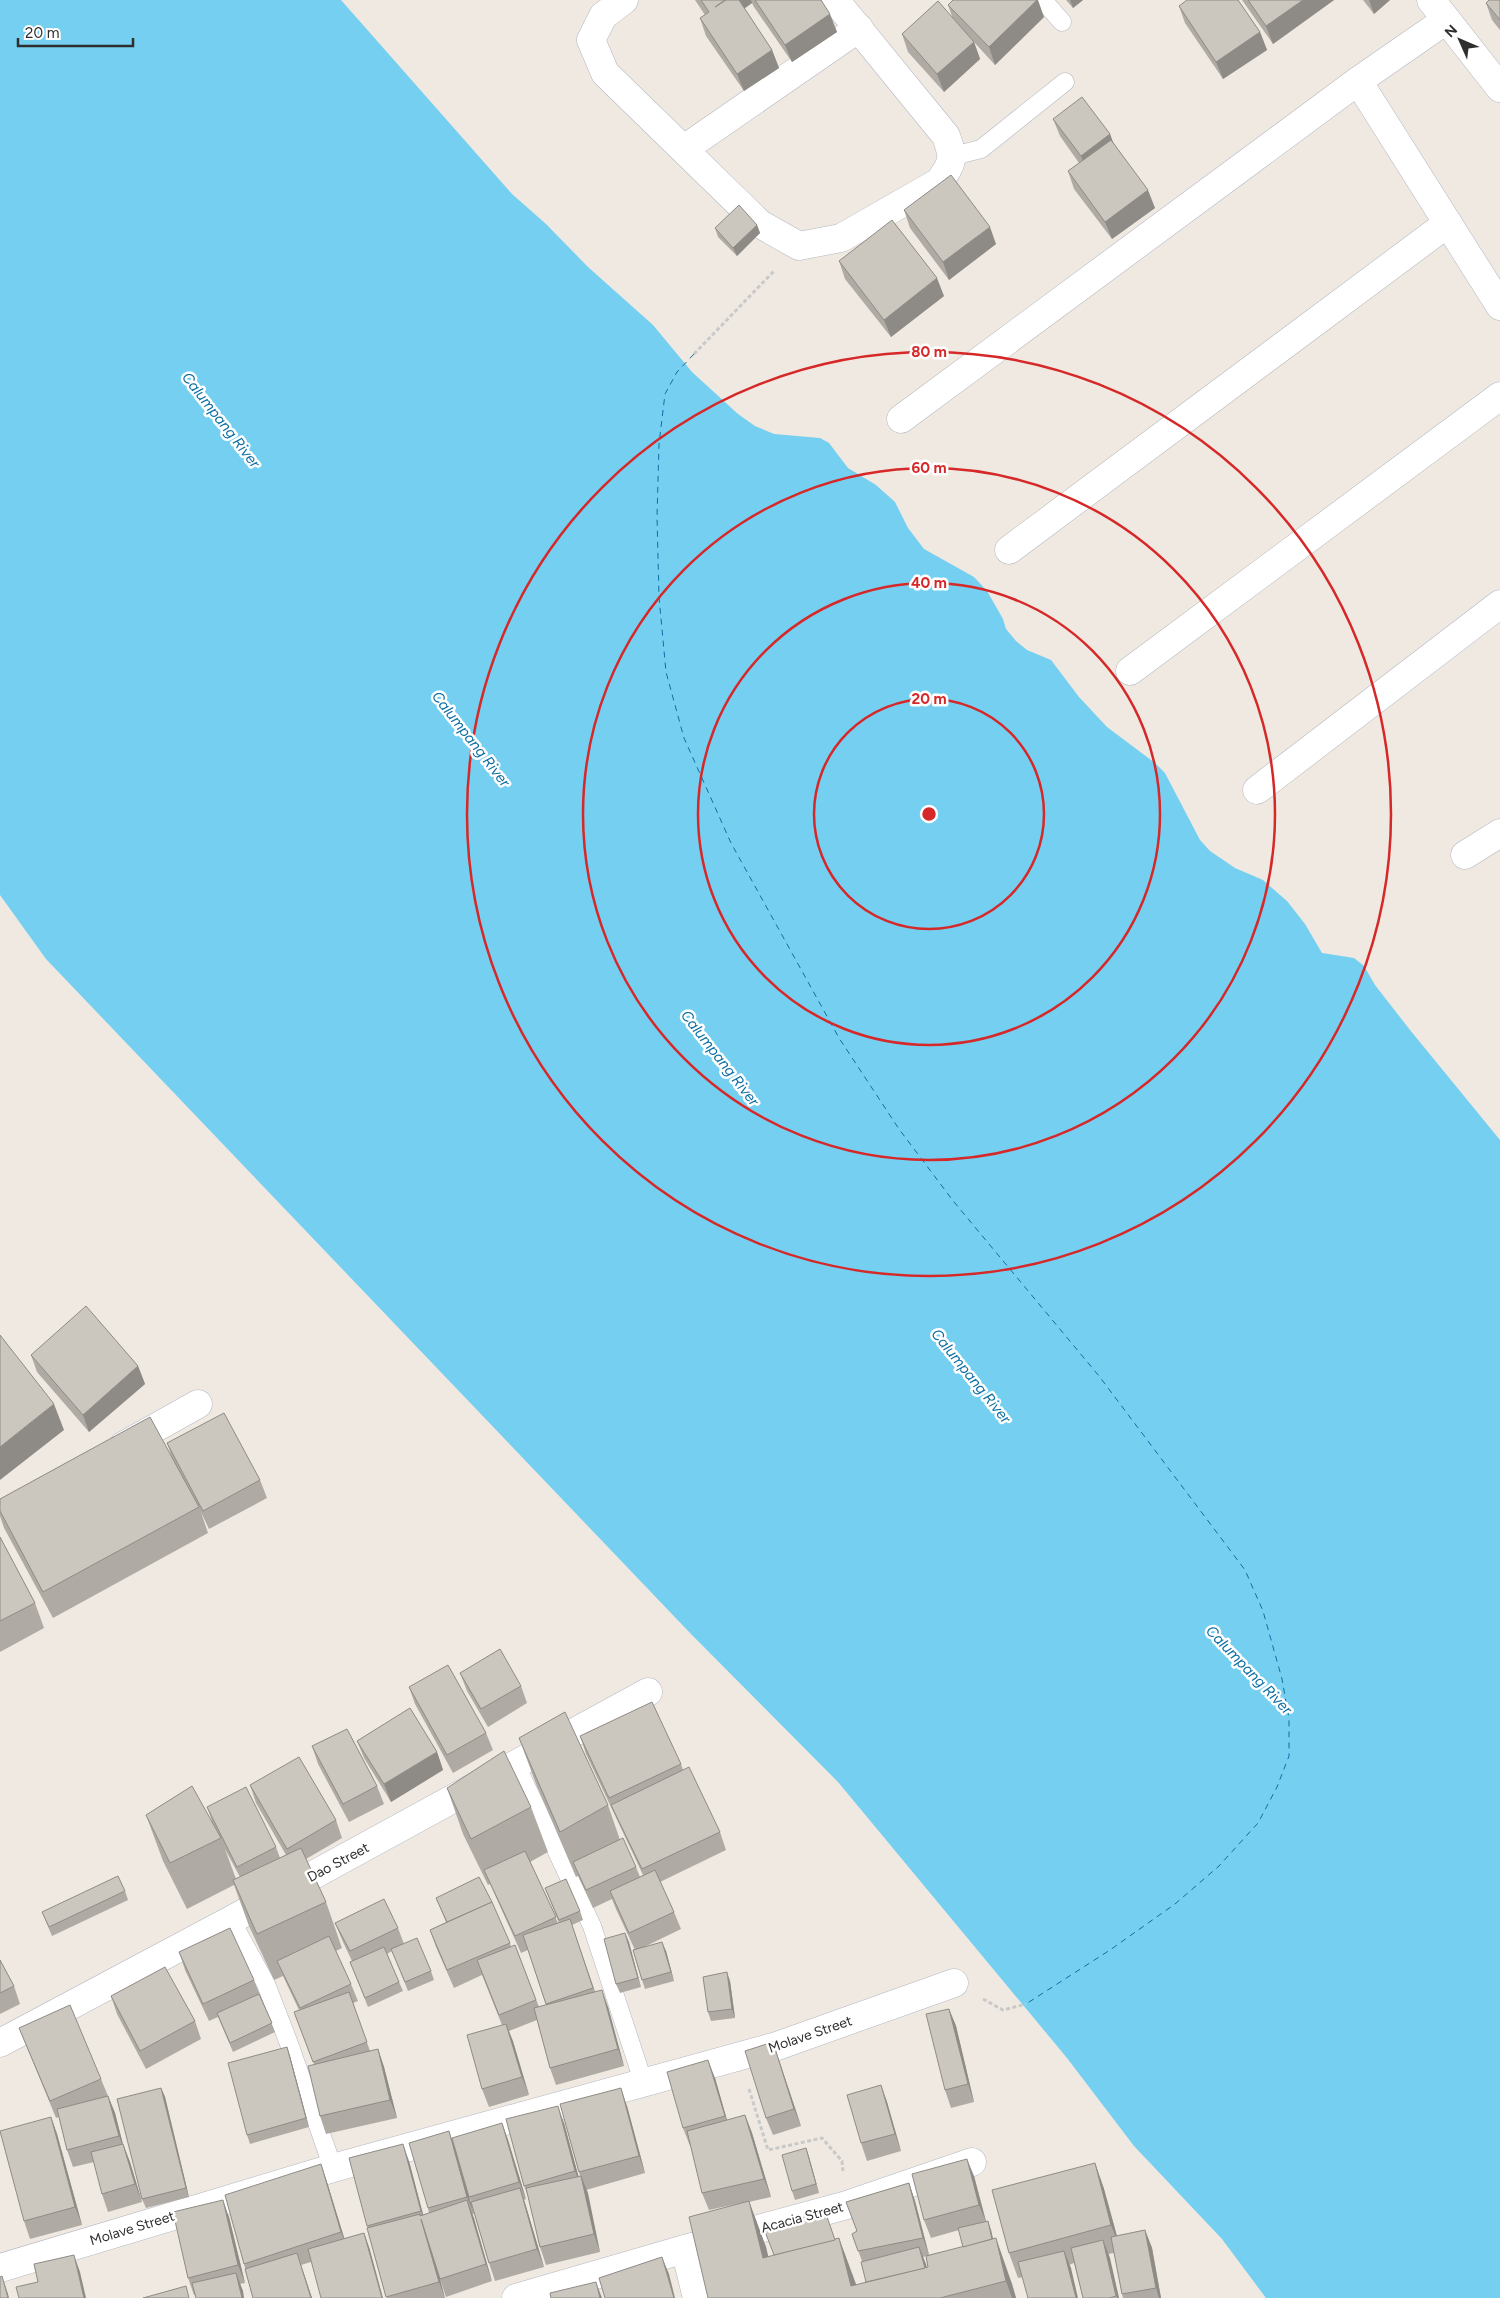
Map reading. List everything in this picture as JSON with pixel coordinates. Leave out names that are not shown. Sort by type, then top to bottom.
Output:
[{"type":"street","points":[[624,0],[603,16],[591,40],[605,73],[760,224],[799,246],[841,238],[939,182],[949,169],[953,156],[946,136],[835,0]]},
{"type":"street","points":[[901,419],[1358,81],[1438,10],[1500,88]]},
{"type":"street","points":[[684,149],[859,28]]},
{"type":"street","points":[[1358,81],[1500,306]]},
{"type":"street","points":[[1009,550],[1448,223]]},
{"type":"street","points":[[1130,671],[1500,396]]},
{"type":"street","points":[[1257,790],[1500,604]]},
{"type":"street","points":[[1465,855],[1500,833]]},
{"type":"street","points":[[103,1457],[198,1404]]},
{"type":"street","name":"Dao Street","points":[[0,2043],[231,1920],[648,1692]]},
{"type":"street","name":"Molave Street","points":[[0,2268],[333,2168],[777,2046],[954,1982]]},
{"type":"street","name":"Acacia Street","points":[[516,2298],[847,2204],[972,2162]]},
{"type":"street","points":[[685,2249],[697,2298]]},
{"type":"lane","points":[[1043,0],[1062,22]]},
{"type":"lane","points":[[953,156],[980,149],[1066,82]]},
{"type":"lane","points":[[516,1765],[592,1926],[644,2084]]},
{"type":"lane","points":[[231,1920],[266,1984],[333,2168]]},
{"type":"path","points":[[694,354],[799,246]]},
{"type":"path","points":[[1004,2010],[1026,2004]]},
{"type":"path","points":[[740,2057],[768,2150],[822,2138],[842,2161],[847,2204]]},
{"type":"water","name":"Calumpang River","points":[[0,0],[341,0],[512,194],[546,224],[588,267],[653,325],[692,372],[738,414],[755,426],[774,434],[820,438],[829,443],[848,468],[876,485],[895,502],[908,528],[924,549],[974,577],[987,591],[1003,619],[1006,629],[1016,641],[1027,650],[1051,660],[1079,697],[1107,727],[1155,763],[1165,773],[1200,840],[1210,851],[1235,868],[1263,880],[1287,901],[1305,924],[1322,953],[1354,958],[1364,966],[1375,985],[1410,1030],[1500,1140],[1500,2298],[1266,2298],[1222,2239],[1134,2146],[1067,2058],[838,1782],[692,1635],[46,959],[0,895]]},
{"type":"building","points":[[701,0],[725,0],[715,7],[726,0],[739,0],[772,50],[737,74],[700,18],[709,12]]},
{"type":"building","points":[[755,0],[821,0],[830,14],[785,45]]},
{"type":"building","points":[[953,0],[1037,0],[989,47],[948,5]]},
{"type":"building","points":[[1187,0],[1238,0],[1260,32],[1216,62],[1179,6]]},
{"type":"building","points":[[1248,0],[1303,0],[1266,26]]},
{"type":"building","points":[[1489,0],[1500,0],[1500,20],[1486,3]]},
{"type":"building","points":[[938,1],[974,42],[937,74],[902,34]]},
{"type":"building","points":[[1082,97],[1110,134],[1081,156],[1053,119]]},
{"type":"building","points":[[1111,140],[1148,190],[1105,222],[1068,171]]},
{"type":"building","points":[[951,175],[990,227],[943,262],[904,210]]},
{"type":"building","points":[[739,205],[757,225],[733,248],[715,228]]},
{"type":"building","points":[[892,220],[937,278],[884,320],[839,261]]},
{"type":"building","points":[[86,1306],[138,1366],[83,1415],[31,1355]]},
{"type":"building","points":[[0,1335],[54,1404],[0,1447]]},
{"type":"building","points":[[224,1413],[260,1480],[203,1511],[167,1443]]},
{"type":"building","points":[[150,1417],[199,1507],[43,1592],[0,1511],[0,1499]]},
{"type":"building","points":[[0,1537],[35,1603],[0,1621]]},
{"type":"building","points":[[500,1649],[521,1686],[481,1709],[460,1673]]},
{"type":"building","points":[[448,1665],[486,1733],[447,1755],[409,1687]]},
{"type":"building","points":[[652,1702],[681,1764],[609,1798],[580,1736]]},
{"type":"building","points":[[410,1708],[437,1752],[384,1784],[357,1741]]},
{"type":"building","points":[[565,1712],[608,1805],[560,1832],[519,1738]]},
{"type":"building","points":[[347,1729],[377,1786],[343,1804],[312,1746]]},
{"type":"building","points":[[504,1751],[531,1807],[471,1839],[447,1788]]},
{"type":"building","points":[[299,1757],[336,1820],[287,1849],[250,1785]]},
{"type":"building","points":[[689,1767],[720,1832],[642,1869],[611,1805]]},
{"type":"building","points":[[192,1786],[221,1838],[170,1863],[146,1815]]},
{"type":"building","points":[[246,1787],[276,1847],[237,1867],[207,1807]]},
{"type":"building","points":[[623,1838],[636,1867],[586,1890],[573,1862]]},
{"type":"building","points":[[301,1848],[326,1902],[257,1934],[233,1880]]},
{"type":"building","points":[[525,1851],[556,1917],[515,1936],[484,1870]]},
{"type":"building","points":[[655,1870],[674,1912],[629,1933],[610,1891]]},
{"type":"building","points":[[118,1876],[125,1891],[49,1927],[42,1912]]},
{"type":"building","points":[[479,1877],[492,1902],[447,1922],[436,1898]]},
{"type":"building","points":[[566,1879],[580,1911],[559,1920],[545,1888]]},
{"type":"building","points":[[384,1899],[398,1928],[350,1951],[335,1923]]},
{"type":"building","points":[[492,1902],[510,1943],[447,1970],[430,1930]]},
{"type":"building","points":[[570,1919],[593,1988],[546,2004],[523,1935]]},
{"type":"building","points":[[230,1928],[254,1980],[203,2004],[179,1952]]},
{"type":"building","points":[[625,1933],[638,1978],[616,1984],[604,1939]]},
{"type":"building","points":[[329,1936],[351,1984],[300,2008],[277,1961]]},
{"type":"building","points":[[417,1938],[431,1971],[405,1982],[391,1949]]},
{"type":"building","points":[[662,1942],[671,1972],[642,1980],[633,1950]]},
{"type":"building","points":[[515,1945],[536,2000],[499,2015],[477,1960]]},
{"type":"building","points":[[384,1947],[399,1982],[365,1998],[350,1962]]},
{"type":"building","points":[[0,1960],[14,1986],[0,1993]]},
{"type":"building","points":[[165,1967],[195,2021],[140,2051],[111,1996]]},
{"type":"building","points":[[727,1972],[732,2009],[708,2012],[703,1977]]},
{"type":"building","points":[[602,1990],[618,2049],[550,2068],[534,2008]]},
{"type":"building","points":[[349,1992],[367,2042],[313,2062],[294,2012]]},
{"type":"building","points":[[259,1994],[272,2023],[230,2043],[217,2013]]},
{"type":"building","points":[[70,2005],[101,2079],[50,2101],[19,2028]]},
{"type":"building","points":[[949,2009],[968,2084],[945,2090],[926,2014]]},
{"type":"building","points":[[506,2024],[522,2077],[482,2089],[467,2035]]},
{"type":"building","points":[[773,2042],[794,2109],[766,2118],[745,2051]]},
{"type":"building","points":[[287,2047],[306,2118],[247,2135],[228,2063]]},
{"type":"building","points":[[378,2049],[390,2100],[320,2116],[308,2066]]},
{"type":"building","points":[[708,2060],[725,2116],[683,2128],[667,2072]]},
{"type":"building","points":[[881,2085],[895,2134],[861,2143],[847,2095]]},
{"type":"building","points":[[161,2088],[186,2188],[142,2199],[117,2099]]},
{"type":"building","points":[[621,2088],[639,2156],[579,2172],[560,2104]]},
{"type":"building","points":[[108,2096],[119,2136],[67,2150],[57,2109]]},
{"type":"building","points":[[558,2106],[575,2171],[524,2186],[506,2119]]},
{"type":"building","points":[[745,2115],[764,2179],[702,2193],[687,2131]]},
{"type":"building","points":[[51,2117],[75,2207],[24,2221],[0,2131]]},
{"type":"building","points":[[502,2123],[519,2182],[469,2197],[452,2138]]},
{"type":"building","points":[[449,2131],[467,2197],[428,2208],[409,2143]]},
{"type":"building","points":[[123,2144],[135,2184],[102,2194],[91,2152]]},
{"type":"building","points":[[403,2144],[421,2211],[367,2226],[349,2158]]},
{"type":"building","points":[[806,2148],[816,2184],[792,2191],[782,2155]]},
{"type":"building","points":[[967,2159],[979,2205],[924,2220],[912,2174]]},
{"type":"building","points":[[1095,2163],[1111,2225],[1009,2253],[992,2190]]},
{"type":"building","points":[[321,2164],[341,2232],[244,2264],[225,2195]]},
{"type":"building","points":[[581,2176],[594,2234],[540,2247],[526,2188]]},
{"type":"building","points":[[909,2183],[923,2238],[858,2251],[852,2234],[857,2231],[846,2202]]},
{"type":"building","points":[[520,2188],[537,2249],[489,2263],[471,2202]]},
{"type":"building","points":[[223,2200],[238,2265],[188,2278],[173,2212]]},
{"type":"building","points":[[467,2200],[486,2264],[440,2279],[421,2219],[439,2282],[386,2297],[367,2228],[420,2214],[420,2216]]},
{"type":"building","points":[[749,2201],[763,2258],[839,2238],[851,2286],[928,2267],[926,2256],[996,2238],[1006,2281],[940,2298],[708,2298],[689,2217]]},
{"type":"building","points":[[825,2211],[835,2240],[774,2255],[764,2229]]},
{"type":"building","points":[[988,2221],[992,2239],[963,2247],[958,2228]]},
{"type":"building","points":[[1145,2230],[1156,2288],[1122,2294],[1111,2237]]},
{"type":"building","points":[[364,2233],[382,2298],[321,2298],[308,2249]]},
{"type":"building","points":[[1103,2240],[1116,2296],[1109,2298],[1083,2298],[1071,2248]]},
{"type":"building","points":[[919,2247],[925,2268],[866,2282],[861,2262]]},
{"type":"building","points":[[1064,2251],[1076,2298],[1028,2298],[1018,2262]]},
{"type":"building","points":[[297,2253],[311,2298],[253,2298],[245,2269]]},
{"type":"building","points":[[74,2255],[84,2298],[19,2298],[16,2287],[38,2282],[34,2264]]},
{"type":"building","points":[[662,2257],[674,2298],[605,2298],[599,2278]]},
{"type":"building","points":[[236,2273],[242,2298],[196,2298],[192,2283]]},
{"type":"building","points":[[2,2276],[8,2298],[0,2298],[0,2277]]},
{"type":"building","points":[[596,2282],[600,2298],[551,2298],[550,2293]]},
{"type":"building","points":[[186,2286],[189,2298],[143,2298]]},
{"type":"ferry route","points":[[694,354],[677,372],[665,394],[659,444],[657,517],[659,597],[666,672],[684,738],[731,843],[839,1038],[899,1129],[954,1202],[1099,1376],[1245,1570],[1263,1611],[1282,1679],[1289,1719],[1289,1756],[1277,1787],[1258,1823],[1219,1866],[1175,1904],[1110,1950],[1026,2004]]}]
